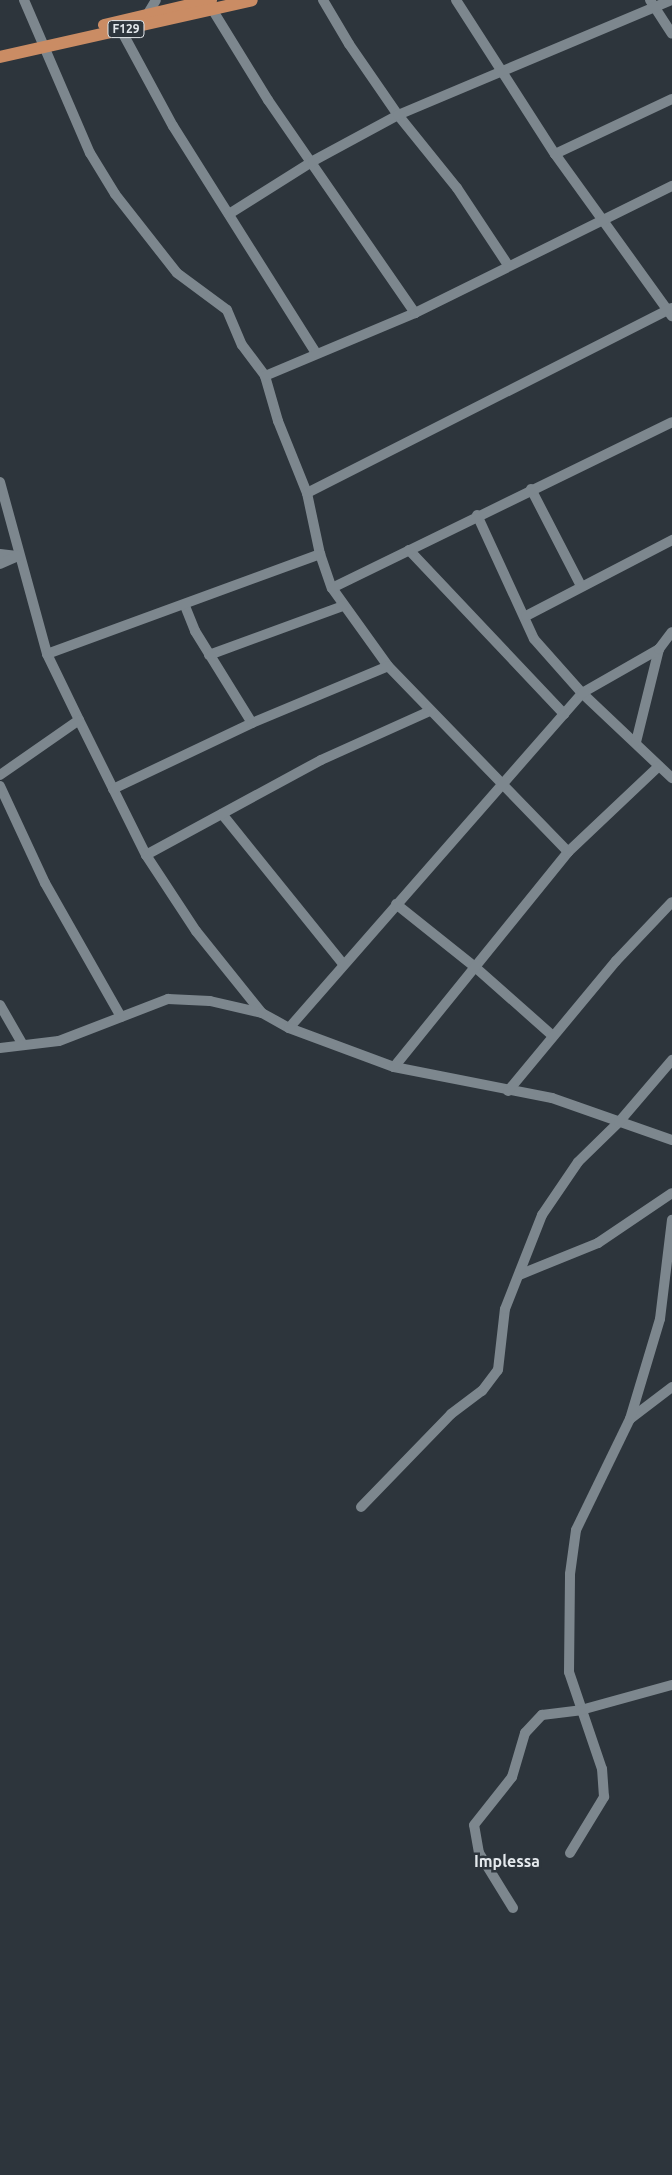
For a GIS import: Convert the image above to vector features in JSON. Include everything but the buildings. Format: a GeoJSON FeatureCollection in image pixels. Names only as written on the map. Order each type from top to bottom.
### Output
{"type":"FeatureCollection","features":[{"type":"Feature","properties":{"kind":"main road","name":"F129"},"geometry":{"type":"LineString","coordinates":[[0,57],[147,15],[252,0]]}},
{"type":"Feature","properties":{"kind":"main road","name":"F129"},"geometry":{"type":"LineString","coordinates":[[0,49],[121,30],[212,5]]}},
{"type":"Feature","properties":{"kind":"street"},"geometry":{"type":"LineString","coordinates":[[24,0],[90,153],[115,194],[177,272],[226,310],[242,345],[266,376],[278,421],[306,493],[320,554],[332,588],[343,606],[388,666],[568,852]]}},
{"type":"Feature","properties":{"kind":"street"},"geometry":{"type":"LineString","coordinates":[[147,15],[156,0]]}},
{"type":"Feature","properties":{"kind":"street"},"geometry":{"type":"LineString","coordinates":[[323,0],[349,44],[398,115],[457,188],[508,265]]}},
{"type":"Feature","properties":{"kind":"street"},"geometry":{"type":"LineString","coordinates":[[306,493],[671,311],[555,154],[500,72],[456,0]]}},
{"type":"Feature","properties":{"kind":"street"},"geometry":{"type":"LineString","coordinates":[[229,214],[313,161],[398,115],[652,4],[672,0]]}},
{"type":"Feature","properties":{"kind":"street"},"geometry":{"type":"LineString","coordinates":[[652,4],[672,34]]}},
{"type":"Feature","properties":{"kind":"street"},"geometry":{"type":"LineString","coordinates":[[212,5],[268,100],[313,161],[416,313]]}},
{"type":"Feature","properties":{"kind":"street"},"geometry":{"type":"LineString","coordinates":[[121,30],[173,126],[316,353]]}},
{"type":"Feature","properties":{"kind":"street"},"geometry":{"type":"LineString","coordinates":[[555,154],[672,99]]}},
{"type":"Feature","properties":{"kind":"street"},"geometry":{"type":"LineString","coordinates":[[266,376],[316,353],[416,313],[508,265],[604,221],[672,186]]}},
{"type":"Feature","properties":{"kind":"street"},"geometry":{"type":"LineString","coordinates":[[332,588],[477,515],[672,422]]}},
{"type":"Feature","properties":{"kind":"street"},"geometry":{"type":"LineString","coordinates":[[0,482],[18,556],[47,654],[113,789],[146,855],[196,931],[262,1013]]}},
{"type":"Feature","properties":{"kind":"street"},"geometry":{"type":"LineString","coordinates":[[531,489],[581,586]]}},
{"type":"Feature","properties":{"kind":"street"},"geometry":{"type":"LineString","coordinates":[[477,515],[526,616],[534,639],[582,693],[672,778]]}},
{"type":"Feature","properties":{"kind":"street"},"geometry":{"type":"LineString","coordinates":[[526,616],[672,540]]}},
{"type":"Feature","properties":{"kind":"street"},"geometry":{"type":"LineString","coordinates":[[409,550],[564,714]]}},
{"type":"Feature","properties":{"kind":"street"},"geometry":{"type":"LineString","coordinates":[[0,554],[18,556]]}},
{"type":"Feature","properties":{"kind":"street"},"geometry":{"type":"LineString","coordinates":[[47,654],[185,606],[222,588],[320,554]]}},
{"type":"Feature","properties":{"kind":"street"},"geometry":{"type":"LineString","coordinates":[[0,564],[18,556]]}},
{"type":"Feature","properties":{"kind":"street"},"geometry":{"type":"LineString","coordinates":[[185,606],[209,655],[252,723]]}},
{"type":"Feature","properties":{"kind":"street"},"geometry":{"type":"LineString","coordinates":[[209,655],[343,606]]}},
{"type":"Feature","properties":{"kind":"street"},"geometry":{"type":"LineString","coordinates":[[289,1028],[502,782],[582,693],[659,649],[672,632]]}},
{"type":"Feature","properties":{"kind":"street"},"geometry":{"type":"LineString","coordinates":[[636,742],[659,649]]}},
{"type":"Feature","properties":{"kind":"street"},"geometry":{"type":"LineString","coordinates":[[113,789],[252,723],[388,666]]}},
{"type":"Feature","properties":{"kind":"street"},"geometry":{"type":"LineString","coordinates":[[146,855],[321,760],[430,711]]}},
{"type":"Feature","properties":{"kind":"street"},"geometry":{"type":"LineString","coordinates":[[0,776],[79,720]]}},
{"type":"Feature","properties":{"kind":"street"},"geometry":{"type":"LineString","coordinates":[[394,1067],[568,852],[659,766]]}},
{"type":"Feature","properties":{"kind":"street"},"geometry":{"type":"LineString","coordinates":[[0,786],[46,883],[121,1017]]}},
{"type":"Feature","properties":{"kind":"street"},"geometry":{"type":"LineString","coordinates":[[222,814],[343,964]]}},
{"type":"Feature","properties":{"kind":"street"},"geometry":{"type":"LineString","coordinates":[[508,1091],[616,961],[672,902]]}},
{"type":"Feature","properties":{"kind":"street"},"geometry":{"type":"LineString","coordinates":[[396,904],[475,966],[553,1036]]}},
{"type":"Feature","properties":{"kind":"street"},"geometry":{"type":"LineString","coordinates":[[0,1048],[59,1041],[168,999],[210,1001],[262,1013],[289,1028],[394,1067],[508,1091],[552,1098],[672,1140]]}},
{"type":"Feature","properties":{"kind":"street"},"geometry":{"type":"LineString","coordinates":[[0,1005],[23,1045]]}},
{"type":"Feature","properties":{"kind":"street"},"geometry":{"type":"LineString","coordinates":[[360,1507],[451,1414],[482,1391],[498,1370],[505,1309],[542,1215],[578,1162],[619,1122],[672,1060]]}},
{"type":"Feature","properties":{"kind":"street"},"geometry":{"type":"LineString","coordinates":[[519,1276],[598,1242],[672,1193]]}},
{"type":"Feature","properties":{"kind":"street"},"geometry":{"type":"LineString","coordinates":[[570,1853],[604,1797],[602,1769],[569,1672],[570,1574],[576,1530],[630,1420],[660,1319],[672,1220]]}},
{"type":"Feature","properties":{"kind":"street"},"geometry":{"type":"LineString","coordinates":[[630,1420],[672,1387]]}},
{"type":"Feature","properties":{"kind":"street"},"geometry":{"type":"LineString","coordinates":[[513,1908],[479,1853],[474,1825],[512,1777],[525,1733],[533,1722],[542,1715],[581,1710],[672,1686]]}},
{"type":"Feature","properties":{"kind":"district","name":"Implessa"},"geometry":{"type":"Point","coordinates":[507,1861]}}]}
